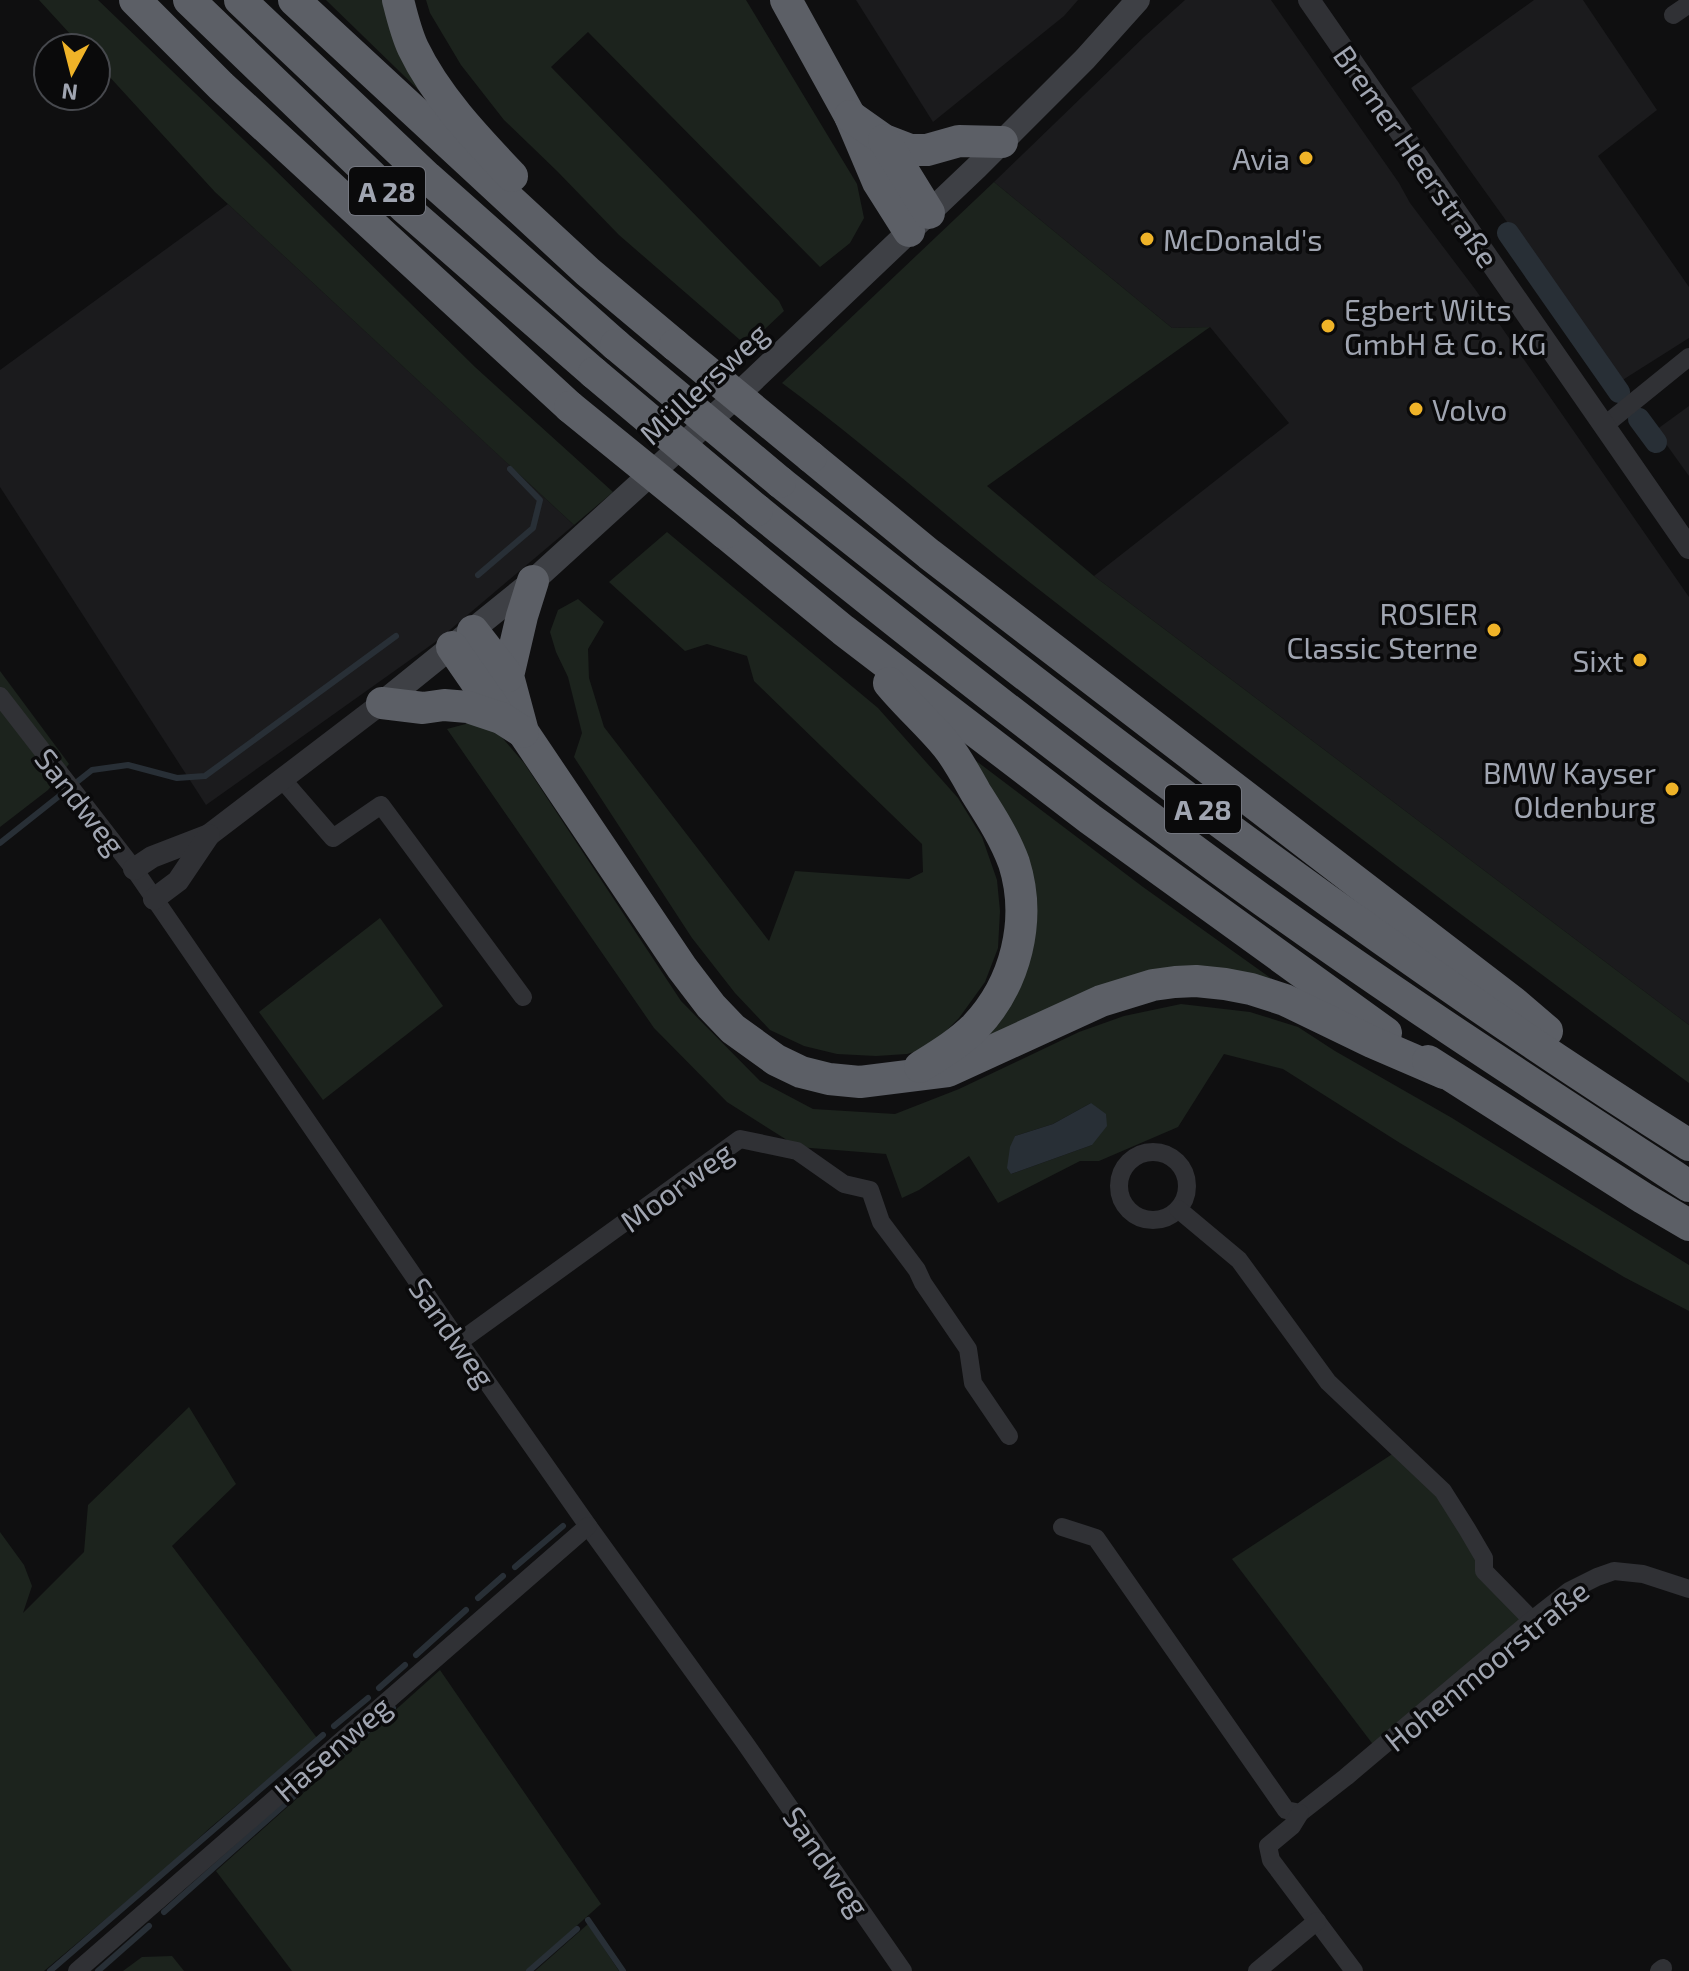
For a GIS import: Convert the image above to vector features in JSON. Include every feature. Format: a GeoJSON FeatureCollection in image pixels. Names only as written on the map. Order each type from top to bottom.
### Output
{"type":"FeatureCollection","features":[{"type":"Feature","properties":{"kind":"highway"},"geometry":{"type":"LineString","coordinates":[[135,0],[221,86],[570,407],[843,630],[1090,819],[1444,1073],[1689,1225]]}},
{"type":"Feature","properties":{"kind":"highway","name":"A 28"},"geometry":{"type":"LineString","coordinates":[[189,0],[405,208],[594,373],[862,595],[1037,732],[1216,866],[1409,1003],[1689,1186]]}},
{"type":"Feature","properties":{"kind":"highway","name":"A 28"},"geometry":{"type":"LineString","coordinates":[[240,0],[427,177],[616,345],[780,482],[1060,703],[1239,837],[1422,969],[1689,1145]]}},
{"type":"Feature","properties":{"kind":"highway"},"geometry":{"type":"LineString","coordinates":[[294,0],[588,272],[640,316],[929,554],[1513,1002],[1642,1115]]}},
{"type":"Feature","properties":{"kind":"highway"},"geometry":{"type":"LineString","coordinates":[[398,0],[412,47],[444,98],[466,127],[541,207],[588,272]]}},
{"type":"Feature","properties":{"kind":"highway"},"geometry":{"type":"LineString","coordinates":[[786,0],[850,116],[878,182],[919,222]]}},
{"type":"Feature","properties":{"kind":"highway"},"geometry":{"type":"LineString","coordinates":[[850,116],[884,140],[910,150],[927,150],[959,141],[1002,142]]}},
{"type":"Feature","properties":{"kind":"highway"},"geometry":{"type":"LineString","coordinates":[[884,140],[919,222]]}},
{"type":"Feature","properties":{"kind":"highway"},"geometry":{"type":"LineString","coordinates":[[512,725],[508,676],[533,581]]}},
{"type":"Feature","properties":{"kind":"highway"},"geometry":{"type":"LineString","coordinates":[[843,630],[948,747],[994,821],[1013,861],[1021,891],[1022,925],[1013,964],[999,995],[974,1028],[946,1051],[904,1077]]}},
{"type":"Feature","properties":{"kind":"highway"},"geometry":{"type":"LineString","coordinates":[[462,639],[508,676]]}},
{"type":"Feature","properties":{"kind":"highway"},"geometry":{"type":"LineString","coordinates":[[462,639],[512,725],[711,1006],[733,1029],[776,1060],[801,1072],[860,1082],[948,1071],[1101,1001],[1153,985],[1196,981],[1251,989],[1285,1000],[1444,1073]]}},
{"type":"Feature","properties":{"kind":"highway"},"geometry":{"type":"LineString","coordinates":[[382,703],[423,708],[444,705],[468,707],[512,725]]}},
{"type":"Feature","properties":{"kind":"main road","name":"Müllersweg"},"geometry":{"type":"LineString","coordinates":[[382,703],[533,581],[742,391],[1002,142],[1085,59],[1138,0]]}},
{"type":"Feature","properties":{"kind":"street","name":"Bremer Heerstraße"},"geometry":{"type":"LineString","coordinates":[[1309,0],[1689,548]]}},
{"type":"Feature","properties":{"kind":"street"},"geometry":{"type":"LineString","coordinates":[[1605,425],[1689,357]]}},
{"type":"Feature","properties":{"kind":"street","name":"Sandweg"},"geometry":{"type":"LineString","coordinates":[[0,696],[134,869],[459,1342],[903,1971]]}},
{"type":"Feature","properties":{"kind":"street","name":"Müllersweg"},"geometry":{"type":"LineString","coordinates":[[134,869],[152,857],[209,835],[382,703]]}},
{"type":"Feature","properties":{"kind":"street"},"geometry":{"type":"LineString","coordinates":[[281,778],[333,838],[381,805],[523,997]]}},
{"type":"Feature","properties":{"kind":"street","name":"Müllersweg"},"geometry":{"type":"LineString","coordinates":[[154,899],[178,881],[209,835]]}},
{"type":"Feature","properties":{"kind":"street","name":"Moorweg"},"geometry":{"type":"LineString","coordinates":[[459,1342],[740,1139],[797,1151],[844,1184],[870,1190],[881,1222],[917,1270],[968,1349],[973,1383],[1009,1436]]}},
{"type":"Feature","properties":{"kind":"street"},"geometry":{"type":"LineString","coordinates":[[1178,1209],[1239,1260],[1328,1382],[1443,1491],[1484,1558],[1484,1571],[1532,1620]]}},
{"type":"Feature","properties":{"kind":"street","name":"Hasenweg"},"geometry":{"type":"LineString","coordinates":[[77,1971],[588,1526]]}},
{"type":"Feature","properties":{"kind":"street"},"geometry":{"type":"LineString","coordinates":[[1062,1527],[1096,1538],[1293,1812]]}},
{"type":"Feature","properties":{"kind":"street","name":"Hohenmoorstraße"},"geometry":{"type":"LineString","coordinates":[[1354,1971],[1271,1860],[1268,1846],[1292,1826],[1293,1812],[1346,1777],[1569,1591],[1614,1571],[1643,1574],[1689,1589]]}},
{"type":"Feature","properties":{"kind":"street"},"geometry":{"type":"LineString","coordinates":[[1257,1971],[1317,1921]]}},
{"type":"Feature","properties":{"kind":"shaded area"},"geometry":{"type":"Polygon","coordinates":[[[39,0],[98,0],[475,367],[613,492],[574,525],[215,192],[112,79],[112,32],[68,32],[39,0]]]}},
{"type":"Feature","properties":{"kind":"shaded area"},"geometry":{"type":"Polygon","coordinates":[[[326,0],[383,0],[432,103],[326,0]]]}},
{"type":"Feature","properties":{"kind":"shaded area"},"geometry":{"type":"Polygon","coordinates":[[[426,0],[746,0],[857,184],[864,218],[850,243],[820,267],[588,32],[551,67],[779,301],[784,311],[747,346],[619,235],[504,120],[461,65],[430,13],[426,0]]]}},
{"type":"Feature","properties":{"kind":"shaded area"},"geometry":{"type":"Polygon","coordinates":[[[856,0],[1078,0],[1064,16],[933,122],[856,0]]]}},
{"type":"Feature","properties":{"kind":"shaded area"},"geometry":{"type":"Polygon","coordinates":[[[1185,0],[1271,0],[1410,203],[1475,289],[1689,597],[1689,1025],[1094,576],[1289,423],[1210,327],[1172,328],[994,182],[1185,0]]]}},
{"type":"Feature","properties":{"kind":"shaded area"},"geometry":{"type":"Polygon","coordinates":[[[1534,0],[1583,0],[1657,110],[1598,156],[1689,287],[1689,338],[1621,381],[1411,88],[1534,0]]]}},
{"type":"Feature","properties":{"kind":"shaded area"},"geometry":{"type":"Polygon","coordinates":[[[994,182],[1172,328],[1210,327],[987,486],[1094,576],[1689,1025],[1689,1083],[1198,714],[782,383],[994,182]]]}},
{"type":"Feature","properties":{"kind":"shaded area"},"geometry":{"type":"Polygon","coordinates":[[[228,204],[574,525],[438,640],[206,805],[0,487],[0,370],[228,204]]]}},
{"type":"Feature","properties":{"kind":"shaded area"},"geometry":{"type":"Polygon","coordinates":[[[1689,406],[1689,476],[1656,430],[1689,406]]]}},
{"type":"Feature","properties":{"kind":"shaded area"},"geometry":{"type":"Polygon","coordinates":[[[667,532],[878,708],[958,798],[982,837],[997,880],[1000,911],[998,948],[985,982],[959,1018],[928,1048],[907,1054],[837,1054],[804,1046],[770,1030],[735,993],[692,938],[574,757],[582,733],[568,677],[550,632],[558,610],[578,599],[604,622],[588,649],[589,678],[604,727],[769,941],[795,871],[909,879],[923,872],[922,844],[754,681],[747,656],[707,644],[685,651],[609,582],[667,532]]]}},
{"type":"Feature","properties":{"kind":"shaded area"},"geometry":{"type":"Polygon","coordinates":[[[0,671],[69,764],[48,790],[0,827],[0,671]]]}},
{"type":"Feature","properties":{"kind":"shaded area"},"geometry":{"type":"Polygon","coordinates":[[[477,721],[499,734],[524,763],[681,1001],[760,1081],[813,1109],[895,1114],[959,1089],[1079,1032],[1124,1016],[1181,1004],[1250,1012],[1298,1027],[1689,1265],[1689,1311],[1624,1277],[1283,1069],[1224,1054],[1178,1127],[1099,1161],[1080,1161],[998,1203],[969,1156],[902,1198],[886,1154],[798,1147],[727,1102],[654,1028],[447,729],[477,721]],[[1091,1103],[1053,1124],[1015,1136],[1011,1174],[1092,1145],[1091,1103]]]}},
{"type":"Feature","properties":{"kind":"shaded area"},"geometry":{"type":"Polygon","coordinates":[[[975,760],[1143,887],[1289,991],[1233,977],[959,1057],[1032,917],[975,760]]]}},
{"type":"Feature","properties":{"kind":"shaded area"},"geometry":{"type":"Polygon","coordinates":[[[380,918],[443,1006],[323,1100],[259,1012],[380,918]]]}},
{"type":"Feature","properties":{"kind":"shaded area"},"geometry":{"type":"Polygon","coordinates":[[[1091,1103],[1106,1114],[1107,1126],[1092,1145],[1011,1174],[1007,1168],[1015,1136],[1053,1124],[1091,1103]]]}},
{"type":"Feature","properties":{"kind":"shaded area"},"geometry":{"type":"Polygon","coordinates":[[[189,1407],[236,1484],[172,1546],[317,1738],[44,1971],[0,1971],[0,1532],[24,1565],[32,1586],[23,1613],[84,1552],[88,1505],[189,1407]]]}},
{"type":"Feature","properties":{"kind":"shaded area"},"geometry":{"type":"Polygon","coordinates":[[[1400,1449],[1532,1620],[1378,1751],[1232,1559],[1400,1449]]]}},
{"type":"Feature","properties":{"kind":"shaded area"},"geometry":{"type":"Polygon","coordinates":[[[440,1670],[601,1904],[526,1971],[292,1971],[216,1871],[440,1670]]]}},
{"type":"Feature","properties":{"kind":"shaded area"},"geometry":{"type":"Polygon","coordinates":[[[588,1924],[619,1971],[535,1971],[588,1924]]]}},
{"type":"Feature","properties":{"kind":"shaded area"},"geometry":{"type":"Polygon","coordinates":[[[172,1956],[184,1971],[123,1971],[142,1957],[172,1956]]]}},
{"type":"Feature","properties":{"kind":"waterway"},"geometry":{"type":"LineString","coordinates":[[1508,233],[1619,392]]}},
{"type":"Feature","properties":{"kind":"waterway"},"geometry":{"type":"LineString","coordinates":[[1639,419],[1656,442]]}},
{"type":"Feature","properties":{"kind":"waterway"},"geometry":{"type":"LineString","coordinates":[[478,575],[533,528],[540,500],[510,469]]}},
{"type":"Feature","properties":{"kind":"waterway"},"geometry":{"type":"LineString","coordinates":[[0,843],[92,770],[128,765],[177,778],[205,776],[396,636]]}},
{"type":"Feature","properties":{"kind":"waterway"},"geometry":{"type":"LineString","coordinates":[[515,1567],[563,1526]]}},
{"type":"Feature","properties":{"kind":"waterway"},"geometry":{"type":"LineString","coordinates":[[478,1598],[503,1576]]}},
{"type":"Feature","properties":{"kind":"waterway"},"geometry":{"type":"LineString","coordinates":[[416,1655],[466,1610]]}},
{"type":"Feature","properties":{"kind":"waterway"},"geometry":{"type":"LineString","coordinates":[[379,1688],[405,1665]]}},
{"type":"Feature","properties":{"kind":"waterway"},"geometry":{"type":"LineString","coordinates":[[334,1726],[368,1698]]}},
{"type":"Feature","properties":{"kind":"waterway"},"geometry":{"type":"LineString","coordinates":[[164,1912],[393,1708]]}},
{"type":"Feature","properties":{"kind":"waterway"},"geometry":{"type":"LineString","coordinates":[[50,1971],[323,1735]]}},
{"type":"Feature","properties":{"kind":"waterway"},"geometry":{"type":"LineString","coordinates":[[588,1920],[623,1971]]}},
{"type":"Feature","properties":{"kind":"waterway"},"geometry":{"type":"LineString","coordinates":[[98,1971],[149,1926]]}},
{"type":"Feature","properties":{"kind":"waterway"},"geometry":{"type":"LineString","coordinates":[[529,1971],[577,1929]]}},
{"type":"Feature","properties":{"kind":"place","name":"Avia"},"geometry":{"type":"Point","coordinates":[1306,158]}},
{"type":"Feature","properties":{"kind":"place","name":"McDonald's"},"geometry":{"type":"Point","coordinates":[1147,239]}},
{"type":"Feature","properties":{"kind":"place","name":"Egbert Wilts GmbH & Co. KG"},"geometry":{"type":"Point","coordinates":[1328,326]}},
{"type":"Feature","properties":{"kind":"place","name":"Volvo"},"geometry":{"type":"Point","coordinates":[1416,409]}},
{"type":"Feature","properties":{"kind":"place","name":"ROSIER Classic Sterne"},"geometry":{"type":"Point","coordinates":[1494,630]}},
{"type":"Feature","properties":{"kind":"place","name":"Sixt"},"geometry":{"type":"Point","coordinates":[1640,660]}},
{"type":"Feature","properties":{"kind":"place","name":"BMW Kayser Oldenburg"},"geometry":{"type":"Point","coordinates":[1672,789]}}]}
